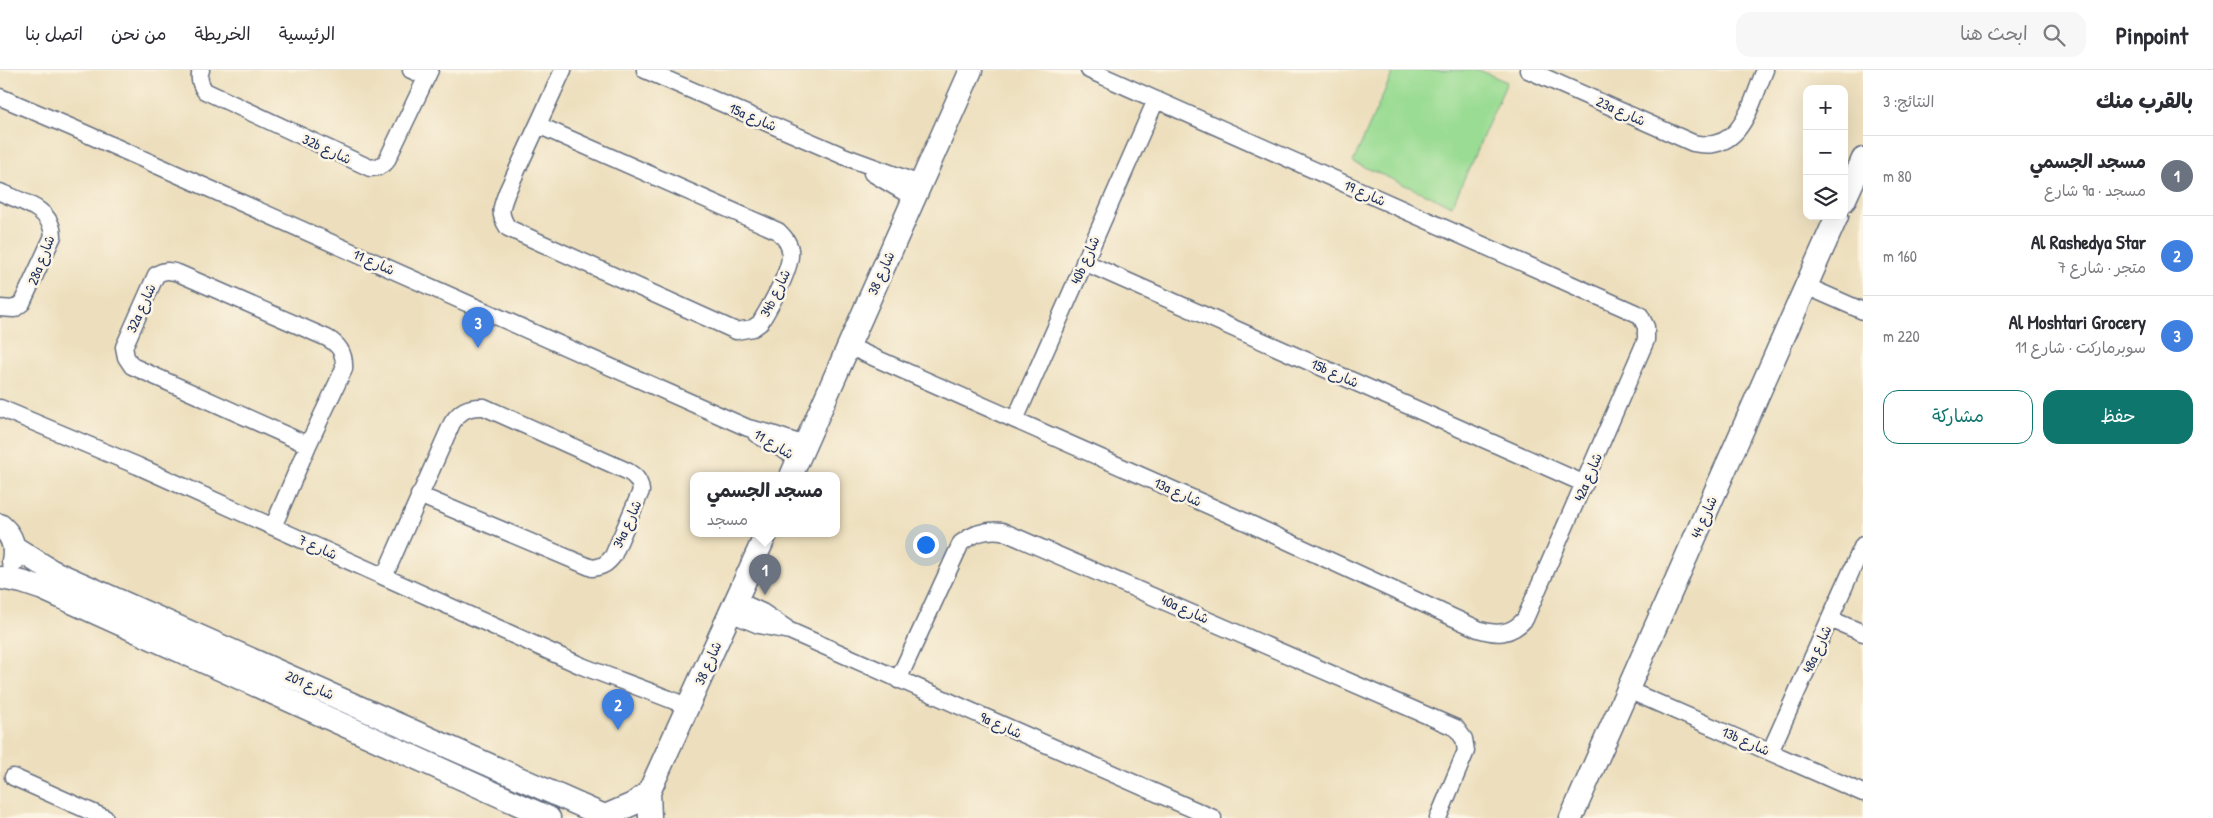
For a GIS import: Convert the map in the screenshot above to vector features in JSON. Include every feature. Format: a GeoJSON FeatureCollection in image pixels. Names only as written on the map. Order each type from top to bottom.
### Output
{"type":"FeatureCollection","features":[{"type":"Feature","properties":{"kind":"street","name":"32b شارع"},"geometry":{"type":"LineString","coordinates":[[201,70],[199,76],[205,91],[370,168],[378,167],[386,162],[428,74],[411,70]]}},
{"type":"Feature","properties":{"kind":"street","name":"34b شارع"},"geometry":{"type":"LineString","coordinates":[[538,125],[778,231],[786,239],[790,250],[790,262],[760,323],[753,328],[736,330],[508,228],[501,217],[502,206],[538,125],[563,70]]}},
{"type":"Feature","properties":{"kind":"street","name":"شارع 38"},"geometry":{"type":"LineString","coordinates":[[798,460],[971,70]]}},
{"type":"Feature","properties":{"kind":"street","name":"شارع 19"},"geometry":{"type":"LineString","coordinates":[[1089,70],[1640,315]]}},
{"type":"Feature","properties":{"kind":"street","name":"23a شارع"},"geometry":{"type":"LineString","coordinates":[[1528,70],[1693,143],[1716,145],[1729,138],[1740,127],[1765,70]]}},
{"type":"Feature","properties":{"kind":"street","name":"15a شارع"},"geometry":{"type":"LineString","coordinates":[[657,72],[860,163],[884,181],[917,191]]}},
{"type":"Feature","properties":{"kind":"street","name":"شارع 11"},"geometry":{"type":"LineString","coordinates":[[0,97],[748,428],[764,441],[798,460]]}},
{"type":"Feature","properties":{"kind":"street","name":"40b شارع"},"geometry":{"type":"LineString","coordinates":[[1015,420],[1156,100]]}},
{"type":"Feature","properties":{"kind":"street"},"geometry":{"type":"LineString","coordinates":[[1848,192],[1863,159]]}},
{"type":"Feature","properties":{"kind":"street","name":"28a شارع"},"geometry":{"type":"LineString","coordinates":[[0,192],[43,212],[49,218],[53,227],[53,236],[22,304],[14,308],[0,308]]}},
{"type":"Feature","properties":{"kind":"street","name":"شارع 44"},"geometry":{"type":"LineString","coordinates":[[1571,818],[1835,220]]}},
{"type":"Feature","properties":{"kind":"street","name":"15b شارع"},"geometry":{"type":"LineString","coordinates":[[1084,262],[1585,484]]}},
{"type":"Feature","properties":{"kind":"street","name":"32a شارع"},"geometry":{"type":"LineString","coordinates":[[273,527],[308,445],[344,369],[345,358],[340,348],[327,338],[171,270],[163,271],[156,275],[124,347],[126,357],[132,366],[308,445]]}},
{"type":"Feature","properties":{"kind":"street"},"geometry":{"type":"LineString","coordinates":[[1806,286],[1863,312]]}},
{"type":"Feature","properties":{"kind":"street","name":"42a شارع"},"geometry":{"type":"LineString","coordinates":[[1509,632],[1529,614],[1646,340],[1646,327],[1640,315]]}},
{"type":"Feature","properties":{"kind":"street","name":"13a شارع"},"geometry":{"type":"LineString","coordinates":[[848,346],[1246,522],[1478,628],[1498,633],[1509,632]]}},
{"type":"Feature","properties":{"kind":"street","name":"34a شارع"},"geometry":{"type":"LineString","coordinates":[[384,577],[419,495],[452,423],[458,414],[466,408],[474,406],[492,410],[627,471],[635,475],[640,482],[641,491],[613,556],[601,567],[592,568],[419,495]]}},
{"type":"Feature","properties":{"kind":"street","name":"شارع 7"},"geometry":{"type":"LineString","coordinates":[[0,408],[138,466],[634,688],[650,698],[687,711]]}},
{"type":"Feature","properties":{"kind":"street"},"geometry":{"type":"LineString","coordinates":[[0,525],[11,538],[14,547],[13,561],[0,578]]}},
{"type":"Feature","properties":{"kind":"street","name":"40a شارع"},"geometry":{"type":"LineString","coordinates":[[898,680],[962,543],[976,533],[993,530],[1002,531],[1456,728],[1464,739],[1466,751],[1438,818]]}},
{"type":"Feature","properties":{"kind":"street","name":"شارع 38"},"geometry":{"type":"LineString","coordinates":[[650,818],[649,792],[765,537]]}},
{"type":"Feature","properties":{"kind":"street","name":"48a شارع"},"geometry":{"type":"LineString","coordinates":[[1770,752],[1863,545]]}},
{"type":"Feature","properties":{"kind":"street","name":"شارع 201"},"geometry":{"type":"LineString","coordinates":[[14,547],[52,572],[607,817]]}},
{"type":"Feature","properties":{"kind":"street","name":"شارع 201"},"geometry":{"type":"LineString","coordinates":[[0,578],[22,582],[43,589],[549,818]]}},
{"type":"Feature","properties":{"kind":"street","name":"9a شارع"},"geometry":{"type":"LineString","coordinates":[[733,607],[770,616],[790,631],[1213,818]]}},
{"type":"Feature","properties":{"kind":"street"},"geometry":{"type":"LineString","coordinates":[[1830,619],[1863,633]]}},
{"type":"Feature","properties":{"kind":"street","name":"13b شارع"},"geometry":{"type":"LineString","coordinates":[[1628,690],[1863,793]]}},
{"type":"Feature","properties":{"kind":"street"},"geometry":{"type":"LineString","coordinates":[[13,777],[90,815]]}},
{"type":"Feature","properties":{"kind":"street"},"geometry":{"type":"LineString","coordinates":[[607,817],[633,804],[649,792]]}},
{"type":"Feature","properties":{"kind":"green space"},"geometry":{"type":"Polygon","coordinates":[[[1394,70],[1479,70],[1507,82],[1452,206],[1353,162],[1394,70]]]}},
{"type":"Feature","properties":{"kind":"place","name":"Al Moshtari Grocery"},"geometry":{"type":"Point","coordinates":[478,348]}},
{"type":"Feature","properties":{"kind":"place","name":"مسجد الجسمي"},"geometry":{"type":"Point","coordinates":[765,595]}},
{"type":"Feature","properties":{"kind":"place","name":"Al Rashedya Star"},"geometry":{"type":"Point","coordinates":[618,730]}}]}
